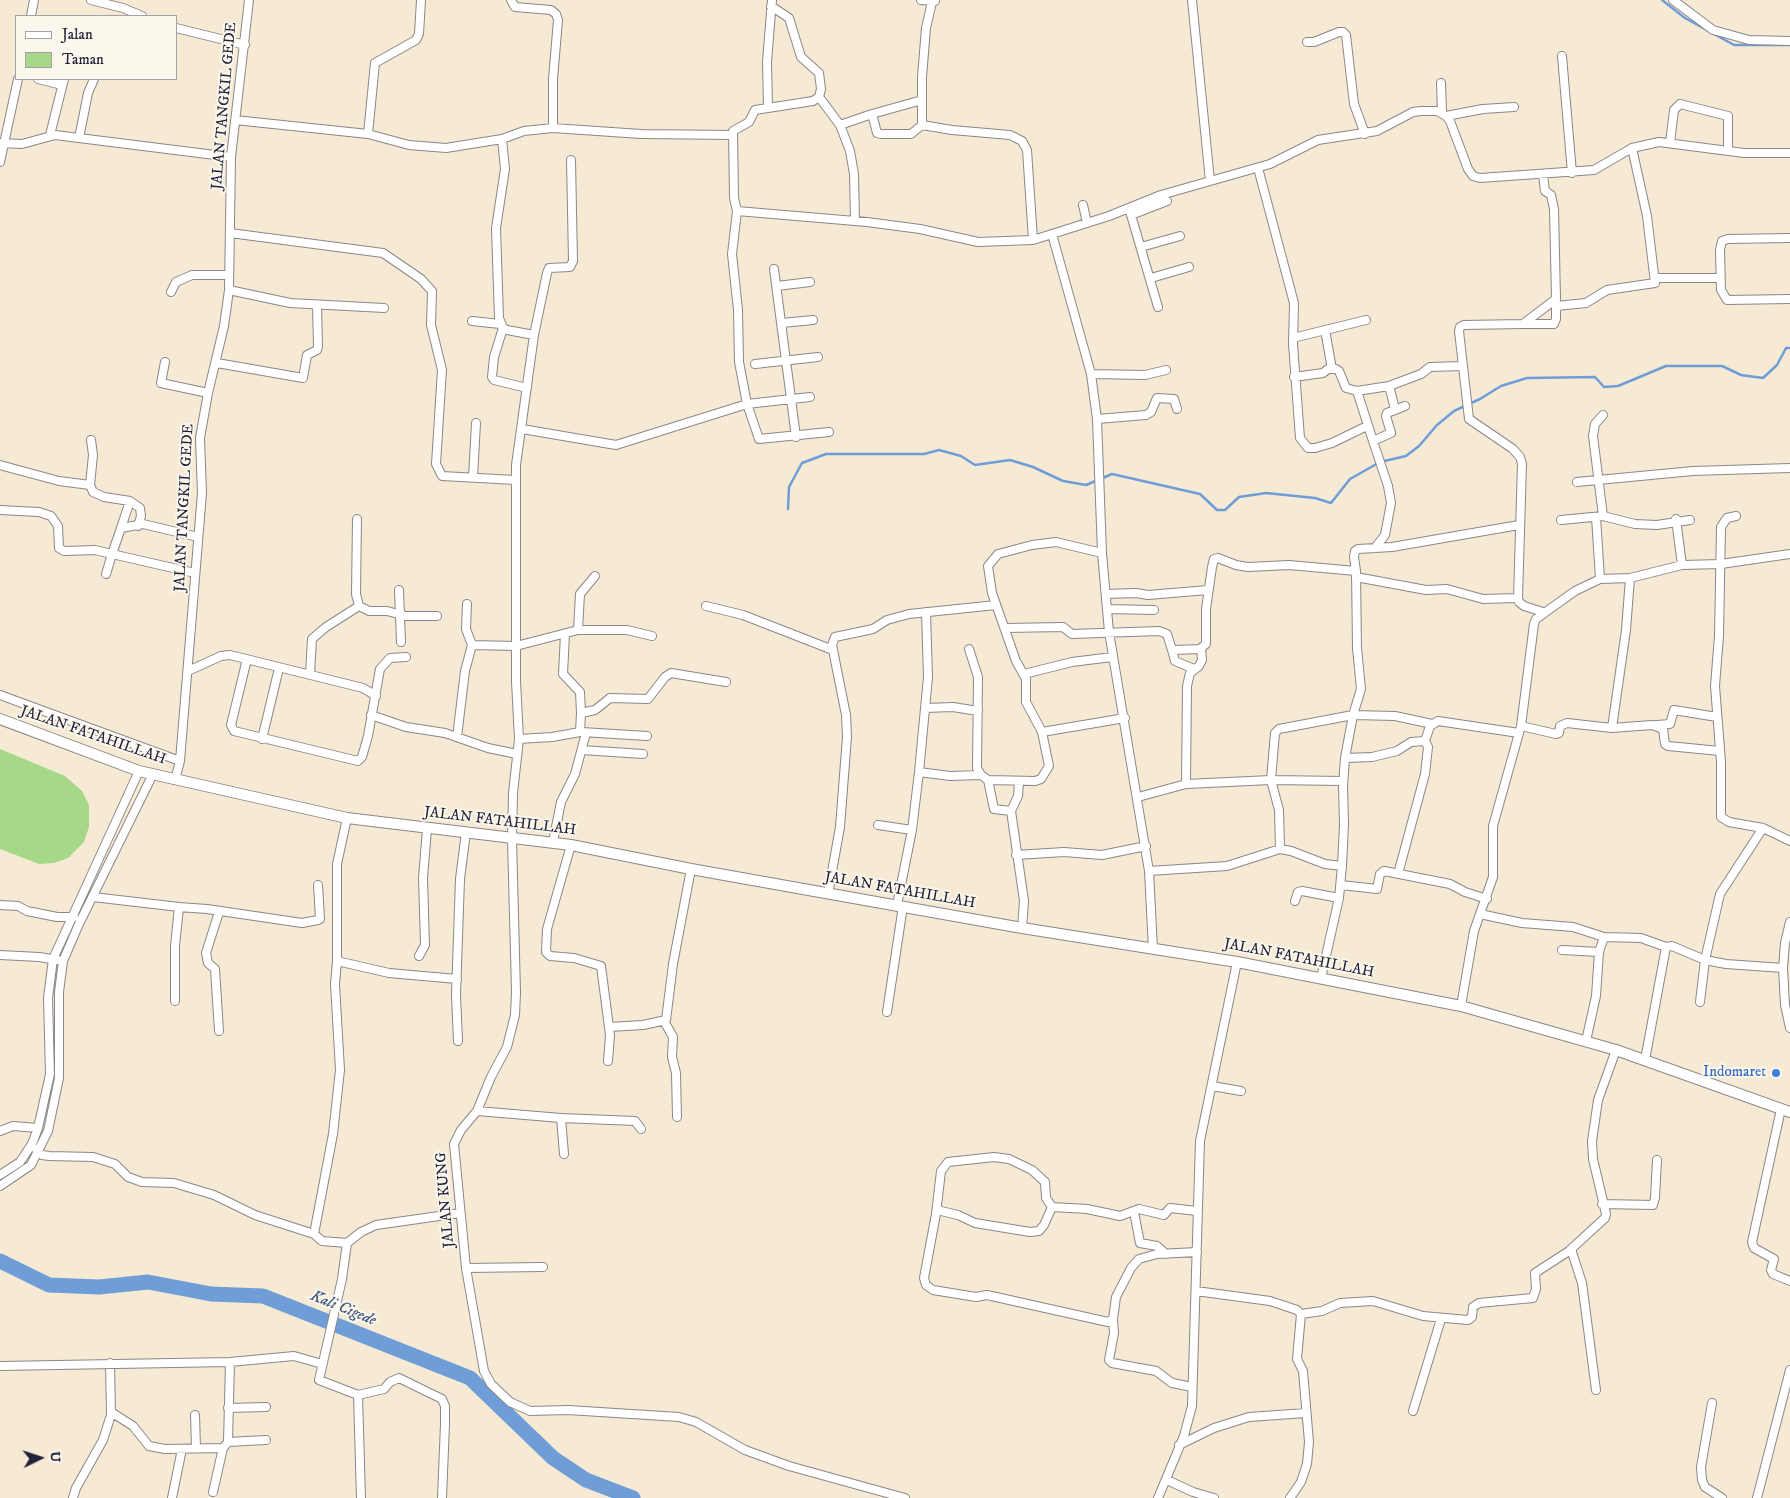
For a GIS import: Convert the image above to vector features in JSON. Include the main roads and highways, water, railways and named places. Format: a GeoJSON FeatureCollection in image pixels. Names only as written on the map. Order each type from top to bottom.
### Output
{"type":"FeatureCollection","features":[{"type":"Feature","properties":{"kind":"waterway"},"geometry":{"type":"LineString","coordinates":[[1662,0],[1685,18],[1734,45],[1790,45]]}},
{"type":"Feature","properties":{"kind":"waterway"},"geometry":{"type":"LineString","coordinates":[[788,509],[789,487],[802,463],[826,454],[924,454],[939,450],[961,456],[975,465],[1010,460],[1033,467],[1063,481],[1086,485],[1112,474],[1200,494],[1217,510],[1225,510],[1239,497],[1266,493],[1315,498],[1331,503],[1350,479],[1380,462],[1406,456],[1419,446],[1437,425],[1454,411],[1480,399],[1501,386],[1527,378],[1595,377],[1604,387],[1618,386],[1666,366],[1722,366],[1741,375],[1763,378],[1777,365],[1786,348],[1790,348]]}},
{"type":"Feature","properties":{"kind":"waterway","name":"Kali Cigede"},"geometry":{"type":"LineString","coordinates":[[0,1261],[49,1285],[99,1287],[148,1282],[211,1294],[263,1296],[470,1378],[553,1458],[586,1480],[633,1498]]}},
{"type":"Feature","properties":{"kind":"place","name":"Indomaret"},"geometry":{"type":"Point","coordinates":[1776,1073]}}]}
